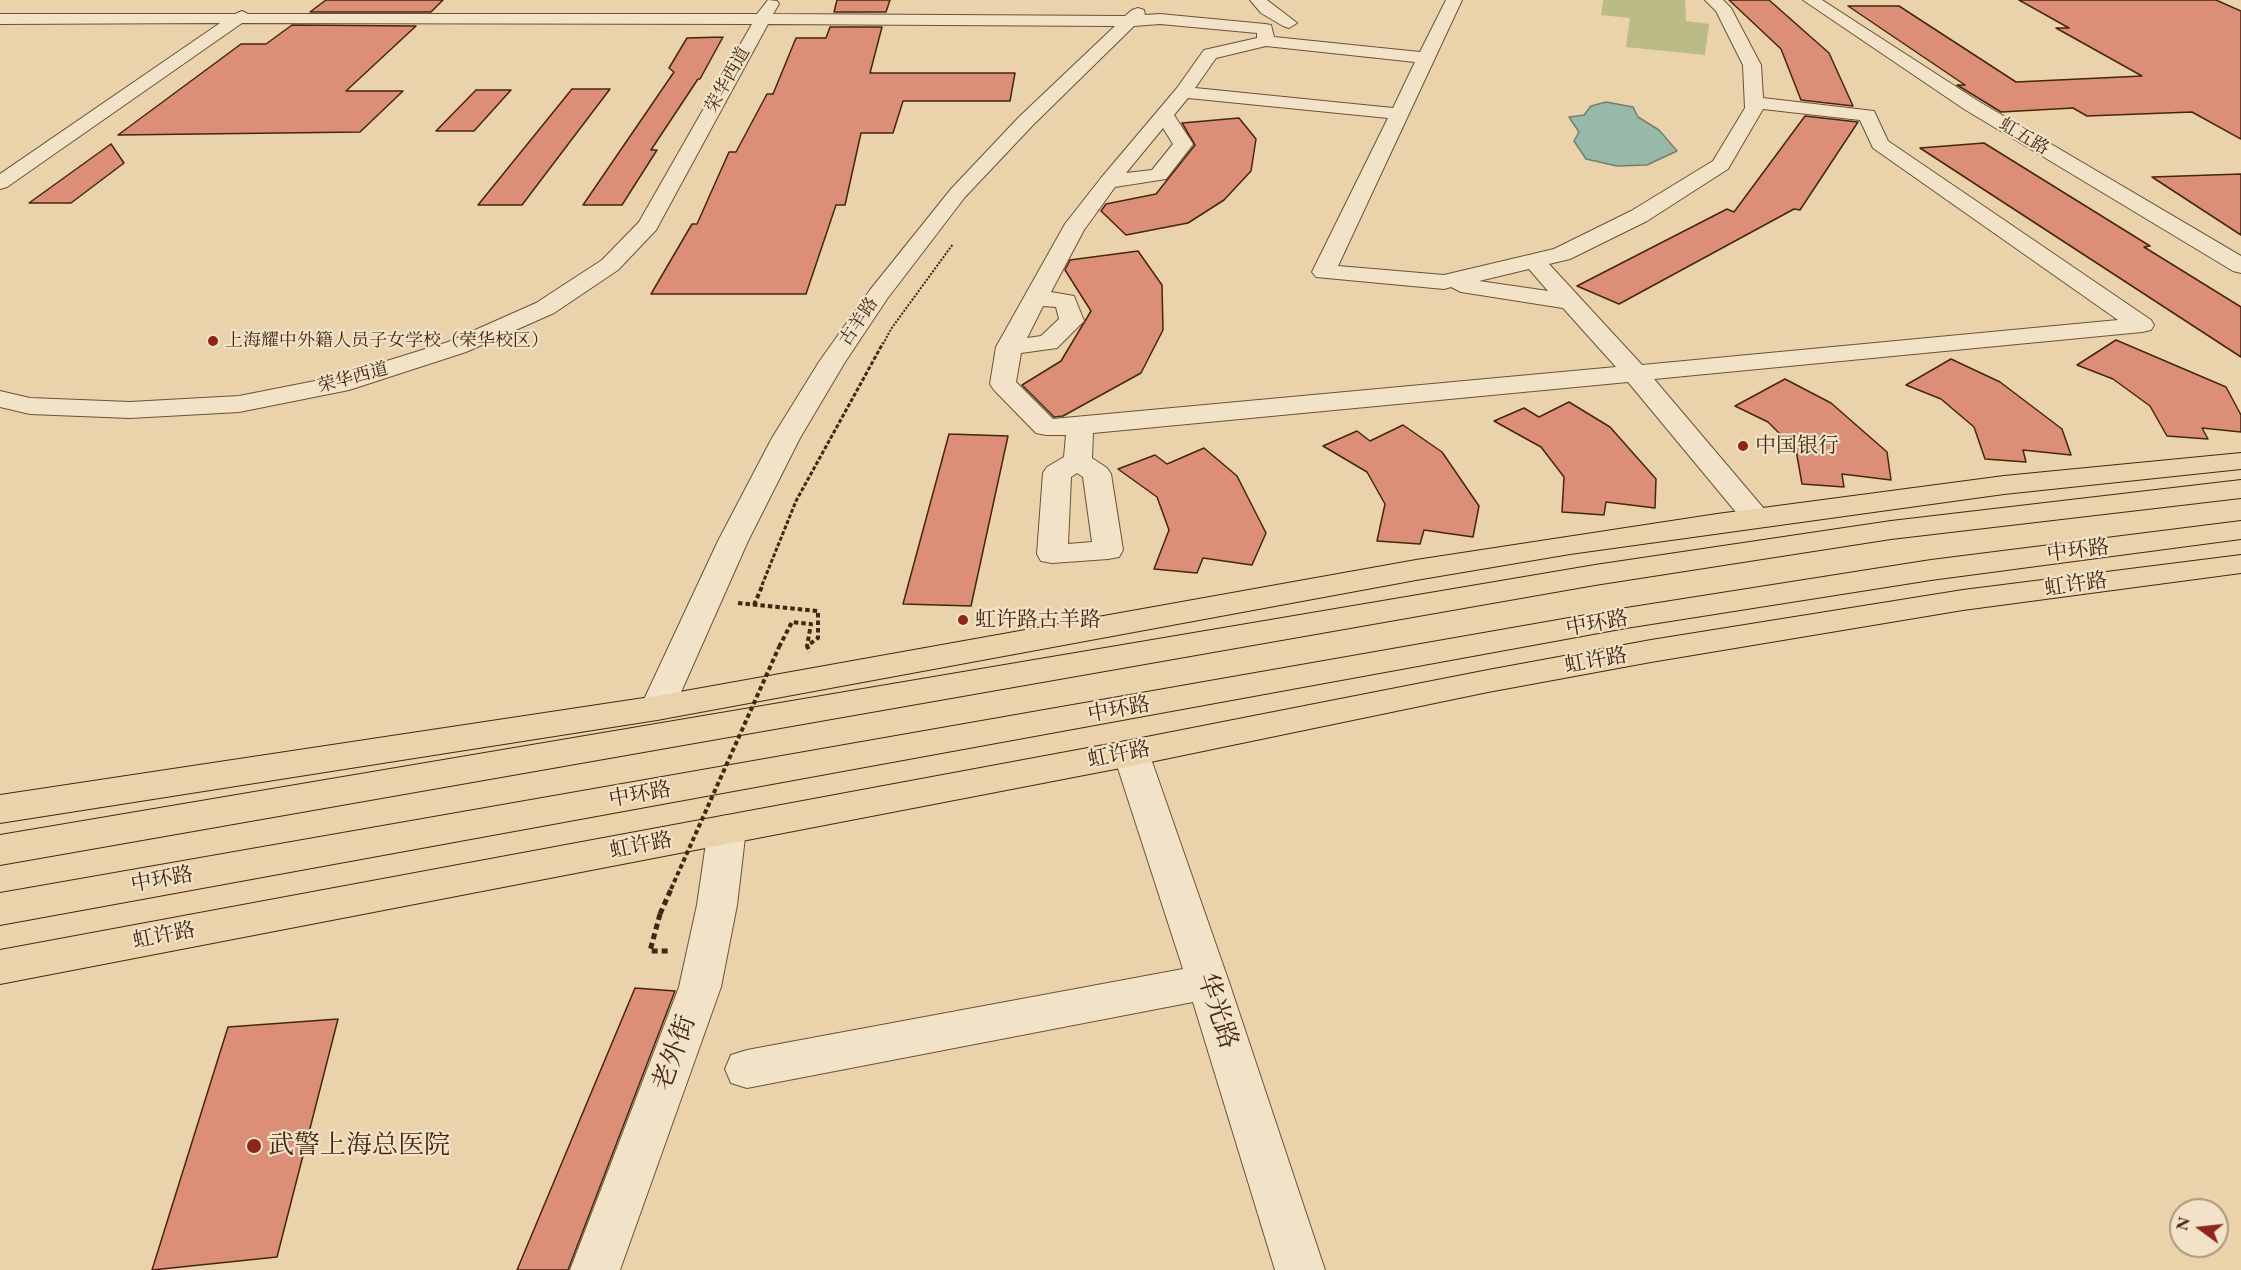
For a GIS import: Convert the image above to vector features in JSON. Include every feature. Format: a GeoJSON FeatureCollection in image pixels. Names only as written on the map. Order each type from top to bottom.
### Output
{"type":"FeatureCollection","features":[{"type":"Feature","properties":{"kind":"main road"},"geometry":{"type":"LineString","coordinates":[[0,809],[657,708],[1416,570],[1756,518],[2004,485],[2241,461]]}},
{"type":"Feature","properties":{"kind":"main road","name":"中环路"},"geometry":{"type":"LineString","coordinates":[[0,850],[1595,575],[1891,530],[2241,489]]}},
{"type":"Feature","properties":{"kind":"main road","name":"中环路"},"geometry":{"type":"LineString","coordinates":[[0,909],[1637,616],[1931,570],[2241,530]]}},
{"type":"Feature","properties":{"kind":"main road","name":"虹许路"},"geometry":{"type":"LineString","coordinates":[[0,967],[1131,753],[1488,681],[1806,624],[1986,597],[2241,564]]}},
{"type":"Feature","properties":{"kind":"street"},"geometry":{"type":"LineString","coordinates":[[0,183],[266,0]]}},
{"type":"Feature","properties":{"kind":"street"},"geometry":{"type":"LineString","coordinates":[[507,18],[526,0]]}},
{"type":"Feature","properties":{"kind":"street","name":"古羊路"},"geometry":{"type":"LineString","coordinates":[[657,708],[733,541],[786,438],[832,362],[878,295],[958,193],[1026,121],[1151,0]]}},
{"type":"Feature","properties":{"kind":"street"},"geometry":{"type":"LineString","coordinates":[[1258,0],[1267,10],[1294,23],[1210,54],[1183,92],[1108,182],[1073,229],[1009,347],[1003,384],[1046,427],[1080,426],[2142,325],[1880,144],[1867,115],[1754,102]]}},
{"type":"Feature","properties":{"kind":"street"},"geometry":{"type":"LineString","coordinates":[[1454,0],[1324,272],[1444,282],[1572,302]]}},
{"type":"Feature","properties":{"kind":"street"},"geometry":{"type":"LineString","coordinates":[[1444,282],[1562,254],[1639,216],[1720,165],[1754,108],[1754,102],[1752,64],[1723,8],[1713,0]]}},
{"type":"Feature","properties":{"kind":"street","name":"虹五路"},"geometry":{"type":"LineString","coordinates":[[1811,0],[1971,105],[2241,266]]}},
{"type":"Feature","properties":{"kind":"street"},"geometry":{"type":"LineString","coordinates":[[0,20],[507,18],[768,10],[1130,21],[1161,19],[1426,58]]}},
{"type":"Feature","properties":{"kind":"street","name":"荣华西道"},"geometry":{"type":"LineString","coordinates":[[0,399],[30,406],[130,410],[239,404],[350,381],[456,347],[545,308],[610,266],[648,225],[768,10]]}},
{"type":"Feature","properties":{"kind":"street"},"geometry":{"type":"LineString","coordinates":[[1414,35],[1436,37]]}},
{"type":"Feature","properties":{"kind":"street"},"geometry":{"type":"LineString","coordinates":[[1183,92],[1400,114]]}},
{"type":"Feature","properties":{"kind":"street"},"geometry":{"type":"LineString","coordinates":[[1108,182],[1159,175],[1183,144],[1164,115]]}},
{"type":"Feature","properties":{"kind":"street"},"geometry":{"type":"LineString","coordinates":[[1135,150],[1175,154]]}},
{"type":"Feature","properties":{"kind":"street"},"geometry":{"type":"LineString","coordinates":[[1534,261],[1635,373],[1756,518]]}},
{"type":"Feature","properties":{"kind":"street"},"geometry":{"type":"LineString","coordinates":[[1009,347],[1048,343],[1072,321],[1066,302],[1030,308]]}},
{"type":"Feature","properties":{"kind":"street"},"geometry":{"type":"LineString","coordinates":[[1078,461],[1080,426]]}},
{"type":"Feature","properties":{"kind":"street","name":"华光路"},"geometry":{"type":"LineString","coordinates":[[1131,753],[1208,982],[1300,1270]]}},
{"type":"Feature","properties":{"kind":"street","name":"老外街"},"geometry":{"type":"LineString","coordinates":[[596,1270],[700,987],[717,905],[727,829]]}},
{"type":"Feature","properties":{"kind":"street"},"geometry":{"type":"LineString","coordinates":[[747,1069],[1208,982]]}},
{"type":"Feature","properties":{"kind":"path"},"geometry":{"type":"LineString","coordinates":[[754,605],[796,501],[812,471],[891,329],[954,243]]}},
{"type":"Feature","properties":{"kind":"path"},"geometry":{"type":"LineString","coordinates":[[706,600],[818,611],[818,638],[807,646]]}},
{"type":"Feature","properties":{"kind":"path"},"geometry":{"type":"LineString","coordinates":[[660,914],[792,622],[811,624],[807,646],[822,678]]}},
{"type":"Feature","properties":{"kind":"green space"},"geometry":{"type":"Polygon","coordinates":[[[1603,0],[1685,0],[1686,21],[1709,24],[1705,55],[1626,47],[1630,18],[1601,15],[1603,0]]]}},
{"type":"Feature","properties":{"kind":"shaded area"},"geometry":{"type":"Polygon","coordinates":[[[1606,102],[1633,107],[1638,117],[1659,130],[1677,151],[1647,165],[1617,166],[1586,159],[1574,141],[1579,132],[1569,117],[1584,115],[1591,106],[1606,102]]]}},
{"type":"Feature","properties":{"kind":"building"},"geometry":{"type":"Polygon","coordinates":[[[326,0],[443,0],[431,12],[310,12],[326,0]]]}},
{"type":"Feature","properties":{"kind":"building"},"geometry":{"type":"Polygon","coordinates":[[[837,0],[890,0],[886,12],[834,12],[837,0]]]}},
{"type":"Feature","properties":{"kind":"building"},"geometry":{"type":"Polygon","coordinates":[[[1729,0],[1769,0],[1829,53],[1853,106],[1801,100],[1781,49],[1729,0]]]}},
{"type":"Feature","properties":{"kind":"building"},"geometry":{"type":"Polygon","coordinates":[[[2019,0],[2216,0],[2241,11],[2241,139],[2192,112],[2087,116],[2073,108],[2001,112],[1957,85],[1965,85],[1848,6],[1899,6],[2016,82],[2142,76],[2056,28],[2069,28],[2019,0]]]}},
{"type":"Feature","properties":{"kind":"building"},"geometry":{"type":"Polygon","coordinates":[[[292,25],[416,26],[346,91],[403,91],[360,132],[118,135],[241,44],[266,44],[292,25]]]}},
{"type":"Feature","properties":{"kind":"building"},"geometry":{"type":"Polygon","coordinates":[[[830,27],[882,27],[870,73],[1015,73],[1010,101],[903,101],[893,133],[861,133],[845,205],[836,205],[806,294],[651,294],[692,224],[697,224],[729,152],[736,152],[767,94],[773,94],[796,38],[826,38],[830,27]]]}},
{"type":"Feature","properties":{"kind":"building"},"geometry":{"type":"Polygon","coordinates":[[[723,37],[700,79],[651,150],[657,150],[622,205],[583,205],[674,72],[669,68],[687,38],[723,37]]]}},
{"type":"Feature","properties":{"kind":"building"},"geometry":{"type":"Polygon","coordinates":[[[572,89],[610,89],[522,205],[478,205],[572,89]]]}},
{"type":"Feature","properties":{"kind":"building"},"geometry":{"type":"Polygon","coordinates":[[[476,90],[511,90],[474,131],[436,131],[476,90]]]}},
{"type":"Feature","properties":{"kind":"building"},"geometry":{"type":"Polygon","coordinates":[[[1805,116],[1858,122],[1800,210],[1794,209],[1619,304],[1577,286],[1727,209],[1734,212],[1805,116]]]}},
{"type":"Feature","properties":{"kind":"building"},"geometry":{"type":"Polygon","coordinates":[[[1239,118],[1256,139],[1251,171],[1224,200],[1188,223],[1126,235],[1101,211],[1106,204],[1156,194],[1195,145],[1182,123],[1239,118]]]}},
{"type":"Feature","properties":{"kind":"building"},"geometry":{"type":"Polygon","coordinates":[[[1984,143],[2150,246],[2144,247],[2241,307],[2241,357],[1920,148],[1984,143]]]}},
{"type":"Feature","properties":{"kind":"building"},"geometry":{"type":"Polygon","coordinates":[[[111,144],[124,163],[71,203],[29,203],[111,144]]]}},
{"type":"Feature","properties":{"kind":"building"},"geometry":{"type":"Polygon","coordinates":[[[2241,174],[2241,235],[2152,177],[2241,174]]]}},
{"type":"Feature","properties":{"kind":"building"},"geometry":{"type":"Polygon","coordinates":[[[1138,251],[1162,285],[1163,330],[1141,373],[1063,416],[1054,417],[1022,385],[1061,361],[1091,311],[1065,270],[1070,260],[1138,251]]]}},
{"type":"Feature","properties":{"kind":"building"},"geometry":{"type":"Polygon","coordinates":[[[2116,340],[2226,387],[2241,415],[2241,432],[2202,428],[2208,439],[2167,436],[2150,406],[2113,379],[2077,365],[2116,340]]]}},
{"type":"Feature","properties":{"kind":"building"},"geometry":{"type":"Polygon","coordinates":[[[1951,359],[2000,382],[2062,429],[2071,455],[2023,450],[2026,462],[1985,459],[1974,427],[1941,399],[1906,385],[1951,359]]]}},
{"type":"Feature","properties":{"kind":"building"},"geometry":{"type":"Polygon","coordinates":[[[1785,379],[1831,403],[1887,452],[1891,480],[1842,474],[1844,487],[1802,484],[1796,450],[1768,422],[1735,406],[1785,379]]]}},
{"type":"Feature","properties":{"kind":"building"},"geometry":{"type":"Polygon","coordinates":[[[1569,402],[1610,427],[1656,479],[1655,508],[1606,502],[1604,515],[1562,512],[1564,477],[1541,447],[1494,421],[1524,408],[1539,417],[1569,402]]]}},
{"type":"Feature","properties":{"kind":"building"},"geometry":{"type":"Polygon","coordinates":[[[1403,425],[1442,452],[1479,506],[1473,537],[1424,530],[1420,544],[1377,541],[1385,504],[1367,472],[1323,446],[1357,431],[1370,441],[1403,425]]]}},
{"type":"Feature","properties":{"kind":"building"},"geometry":{"type":"Polygon","coordinates":[[[949,434],[1008,436],[971,606],[903,604],[949,434]]]}},
{"type":"Feature","properties":{"kind":"building"},"geometry":{"type":"Polygon","coordinates":[[[1204,448],[1237,476],[1266,533],[1252,565],[1203,558],[1197,573],[1154,569],[1169,530],[1157,497],[1118,469],[1155,455],[1167,464],[1204,448]]]}},
{"type":"Feature","properties":{"kind":"building"},"geometry":{"type":"Polygon","coordinates":[[[635,988],[675,991],[568,1270],[517,1270],[635,988]]]}},
{"type":"Feature","properties":{"kind":"building"},"geometry":{"type":"Polygon","coordinates":[[[338,1019],[277,1257],[152,1270],[228,1027],[338,1019]]]}},
{"type":"Feature","properties":{"kind":"place","name":"上海耀中外籍人员子女学校（荣华校区）"},"geometry":{"type":"Point","coordinates":[213,341]}},
{"type":"Feature","properties":{"kind":"place","name":"中国银行"},"geometry":{"type":"Point","coordinates":[1743,446]}},
{"type":"Feature","properties":{"kind":"place","name":"虹许路古羊路"},"geometry":{"type":"Point","coordinates":[963,620]}},
{"type":"Feature","properties":{"kind":"place","name":"武警上海总医院"},"geometry":{"type":"Point","coordinates":[254,1146]}}]}
